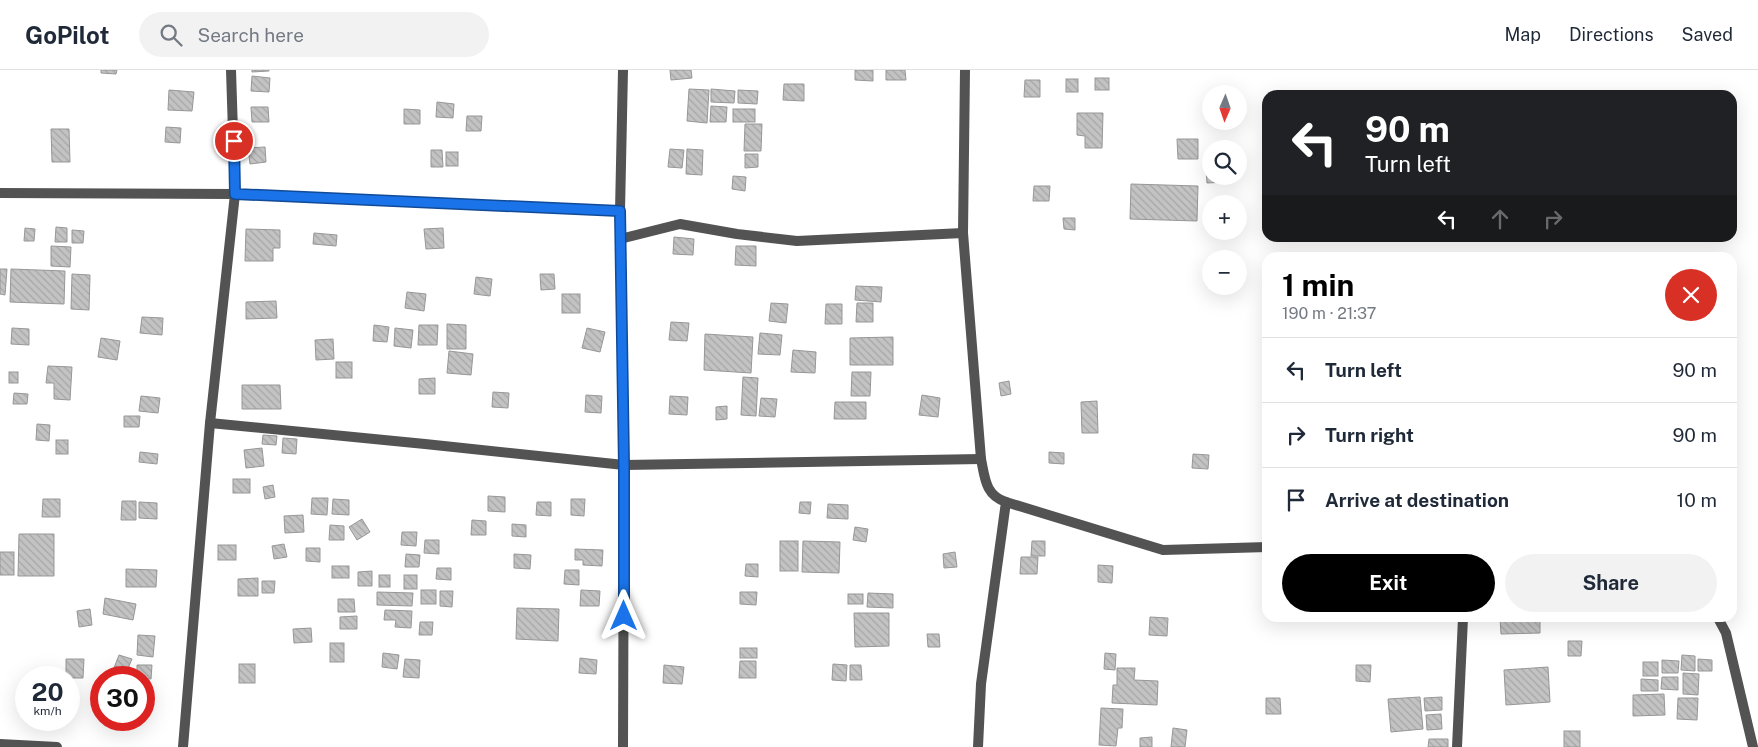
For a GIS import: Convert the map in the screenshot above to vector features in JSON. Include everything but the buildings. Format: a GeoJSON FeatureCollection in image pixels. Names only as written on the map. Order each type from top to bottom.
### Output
{"type":"FeatureCollection","features":[{"type":"Feature","properties":{"kind":"street"},"geometry":{"type":"LineString","coordinates":[[183,747],[210,423],[235,194],[231,70]]}},
{"type":"Feature","properties":{"kind":"street"},"geometry":{"type":"LineString","coordinates":[[622,70],[620,239],[624,466],[623,747]]}},
{"type":"Feature","properties":{"kind":"street"},"geometry":{"type":"LineString","coordinates":[[965,70],[963,233],[981,459],[988,488],[998,499],[1006,502],[1163,550],[1262,547]]}},
{"type":"Feature","properties":{"kind":"street"},"geometry":{"type":"LineString","coordinates":[[0,193],[235,194],[620,211]]}},
{"type":"Feature","properties":{"kind":"street"},"geometry":{"type":"LineString","coordinates":[[620,239],[680,224],[738,234],[797,241],[963,233]]}},
{"type":"Feature","properties":{"kind":"street"},"geometry":{"type":"LineString","coordinates":[[210,423],[624,466],[981,459]]}},
{"type":"Feature","properties":{"kind":"street"},"geometry":{"type":"LineString","coordinates":[[978,747],[981,684],[1006,502]]}},
{"type":"Feature","properties":{"kind":"street"},"geometry":{"type":"LineString","coordinates":[[1457,747],[1463,622]]}},
{"type":"Feature","properties":{"kind":"street"},"geometry":{"type":"LineString","coordinates":[[1720,622],[1726,634],[1753,747]]}},
{"type":"Feature","properties":{"kind":"street"},"geometry":{"type":"LineString","coordinates":[[0,744],[57,747]]}},
{"type":"Feature","properties":{"kind":"route"},"geometry":{"type":"LineString","coordinates":[[234,141],[235,194],[620,211],[624,616]]}}]}
